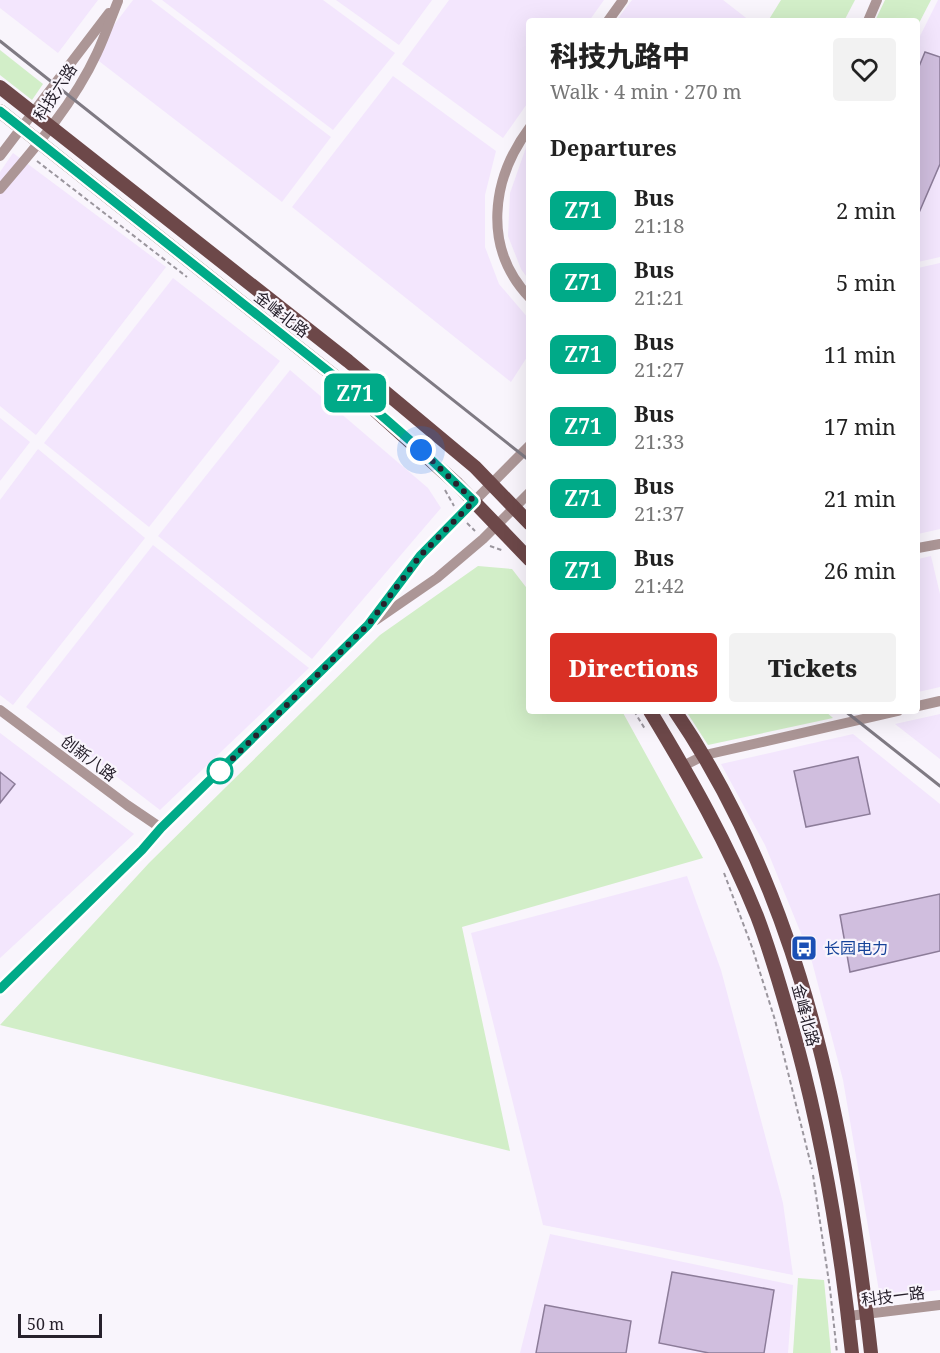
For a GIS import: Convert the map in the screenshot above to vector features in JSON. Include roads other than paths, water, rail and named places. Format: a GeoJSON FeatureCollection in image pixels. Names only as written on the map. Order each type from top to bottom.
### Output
{"type":"FeatureCollection","features":[{"type":"Feature","properties":{"kind":"main road","name":"金峰北路"},"geometry":{"type":"LineString","coordinates":[[0,87],[348,361],[492,483],[526,520]]}},
{"type":"Feature","properties":{"kind":"main road","name":"金峰北路"},"geometry":{"type":"LineString","coordinates":[[0,111],[357,394],[421,450],[526,556]]}},
{"type":"Feature","properties":{"kind":"main road","name":"金峰北路"},"geometry":{"type":"LineString","coordinates":[[652,714],[683,766],[742,881],[781,985],[811,1099],[826,1169],[849,1316],[852,1353]]}},
{"type":"Feature","properties":{"kind":"main road","name":"金峰北路"},"geometry":{"type":"LineString","coordinates":[[677,714],[705,755],[757,860],[783,927],[810,1010],[831,1093],[847,1175],[871,1353]]}},
{"type":"Feature","properties":{"kind":"street"},"geometry":{"type":"LineString","coordinates":[[610,18],[623,0]]}},
{"type":"Feature","properties":{"kind":"street"},"geometry":{"type":"LineString","coordinates":[[869,18],[877,0]]}},
{"type":"Feature","properties":{"kind":"street","name":"科技六路"},"geometry":{"type":"LineString","coordinates":[[0,156],[118,1]]}},
{"type":"Feature","properties":{"kind":"street","name":"科技六路"},"geometry":{"type":"LineString","coordinates":[[0,189],[51,127],[96,54],[118,1]]}},
{"type":"Feature","properties":{"kind":"street"},"geometry":{"type":"LineString","coordinates":[[526,132],[507,165],[496,210],[501,246],[508,269],[526,293]]}},
{"type":"Feature","properties":{"kind":"street"},"geometry":{"type":"LineString","coordinates":[[0,989],[368,625],[420,556],[526,449]]}},
{"type":"Feature","properties":{"kind":"street"},"geometry":{"type":"LineString","coordinates":[[368,625],[437,578],[483,539],[526,496]]}},
{"type":"Feature","properties":{"kind":"street"},"geometry":{"type":"LineString","coordinates":[[920,548],[940,544]]}},
{"type":"Feature","properties":{"kind":"street"},"geometry":{"type":"LineString","coordinates":[[920,706],[940,702]]}},
{"type":"Feature","properties":{"kind":"street","name":"创新八路"},"geometry":{"type":"LineString","coordinates":[[0,710],[161,828]]}},
{"type":"Feature","properties":{"kind":"street"},"geometry":{"type":"LineString","coordinates":[[683,766],[705,755],[885,714]]}},
{"type":"Feature","properties":{"kind":"street","name":"科技一路"},"geometry":{"type":"LineString","coordinates":[[849,1316],[940,1305]]}},
{"type":"Feature","properties":{"kind":"railway"},"geometry":{"type":"LineString","coordinates":[[0,41],[526,458]]}},
{"type":"Feature","properties":{"kind":"railway"},"geometry":{"type":"LineString","coordinates":[[849,714],[940,786]]}},
{"type":"Feature","properties":{"kind":"place","name":"长园电力"},"geometry":{"type":"Point","coordinates":[804,948]}}]}
